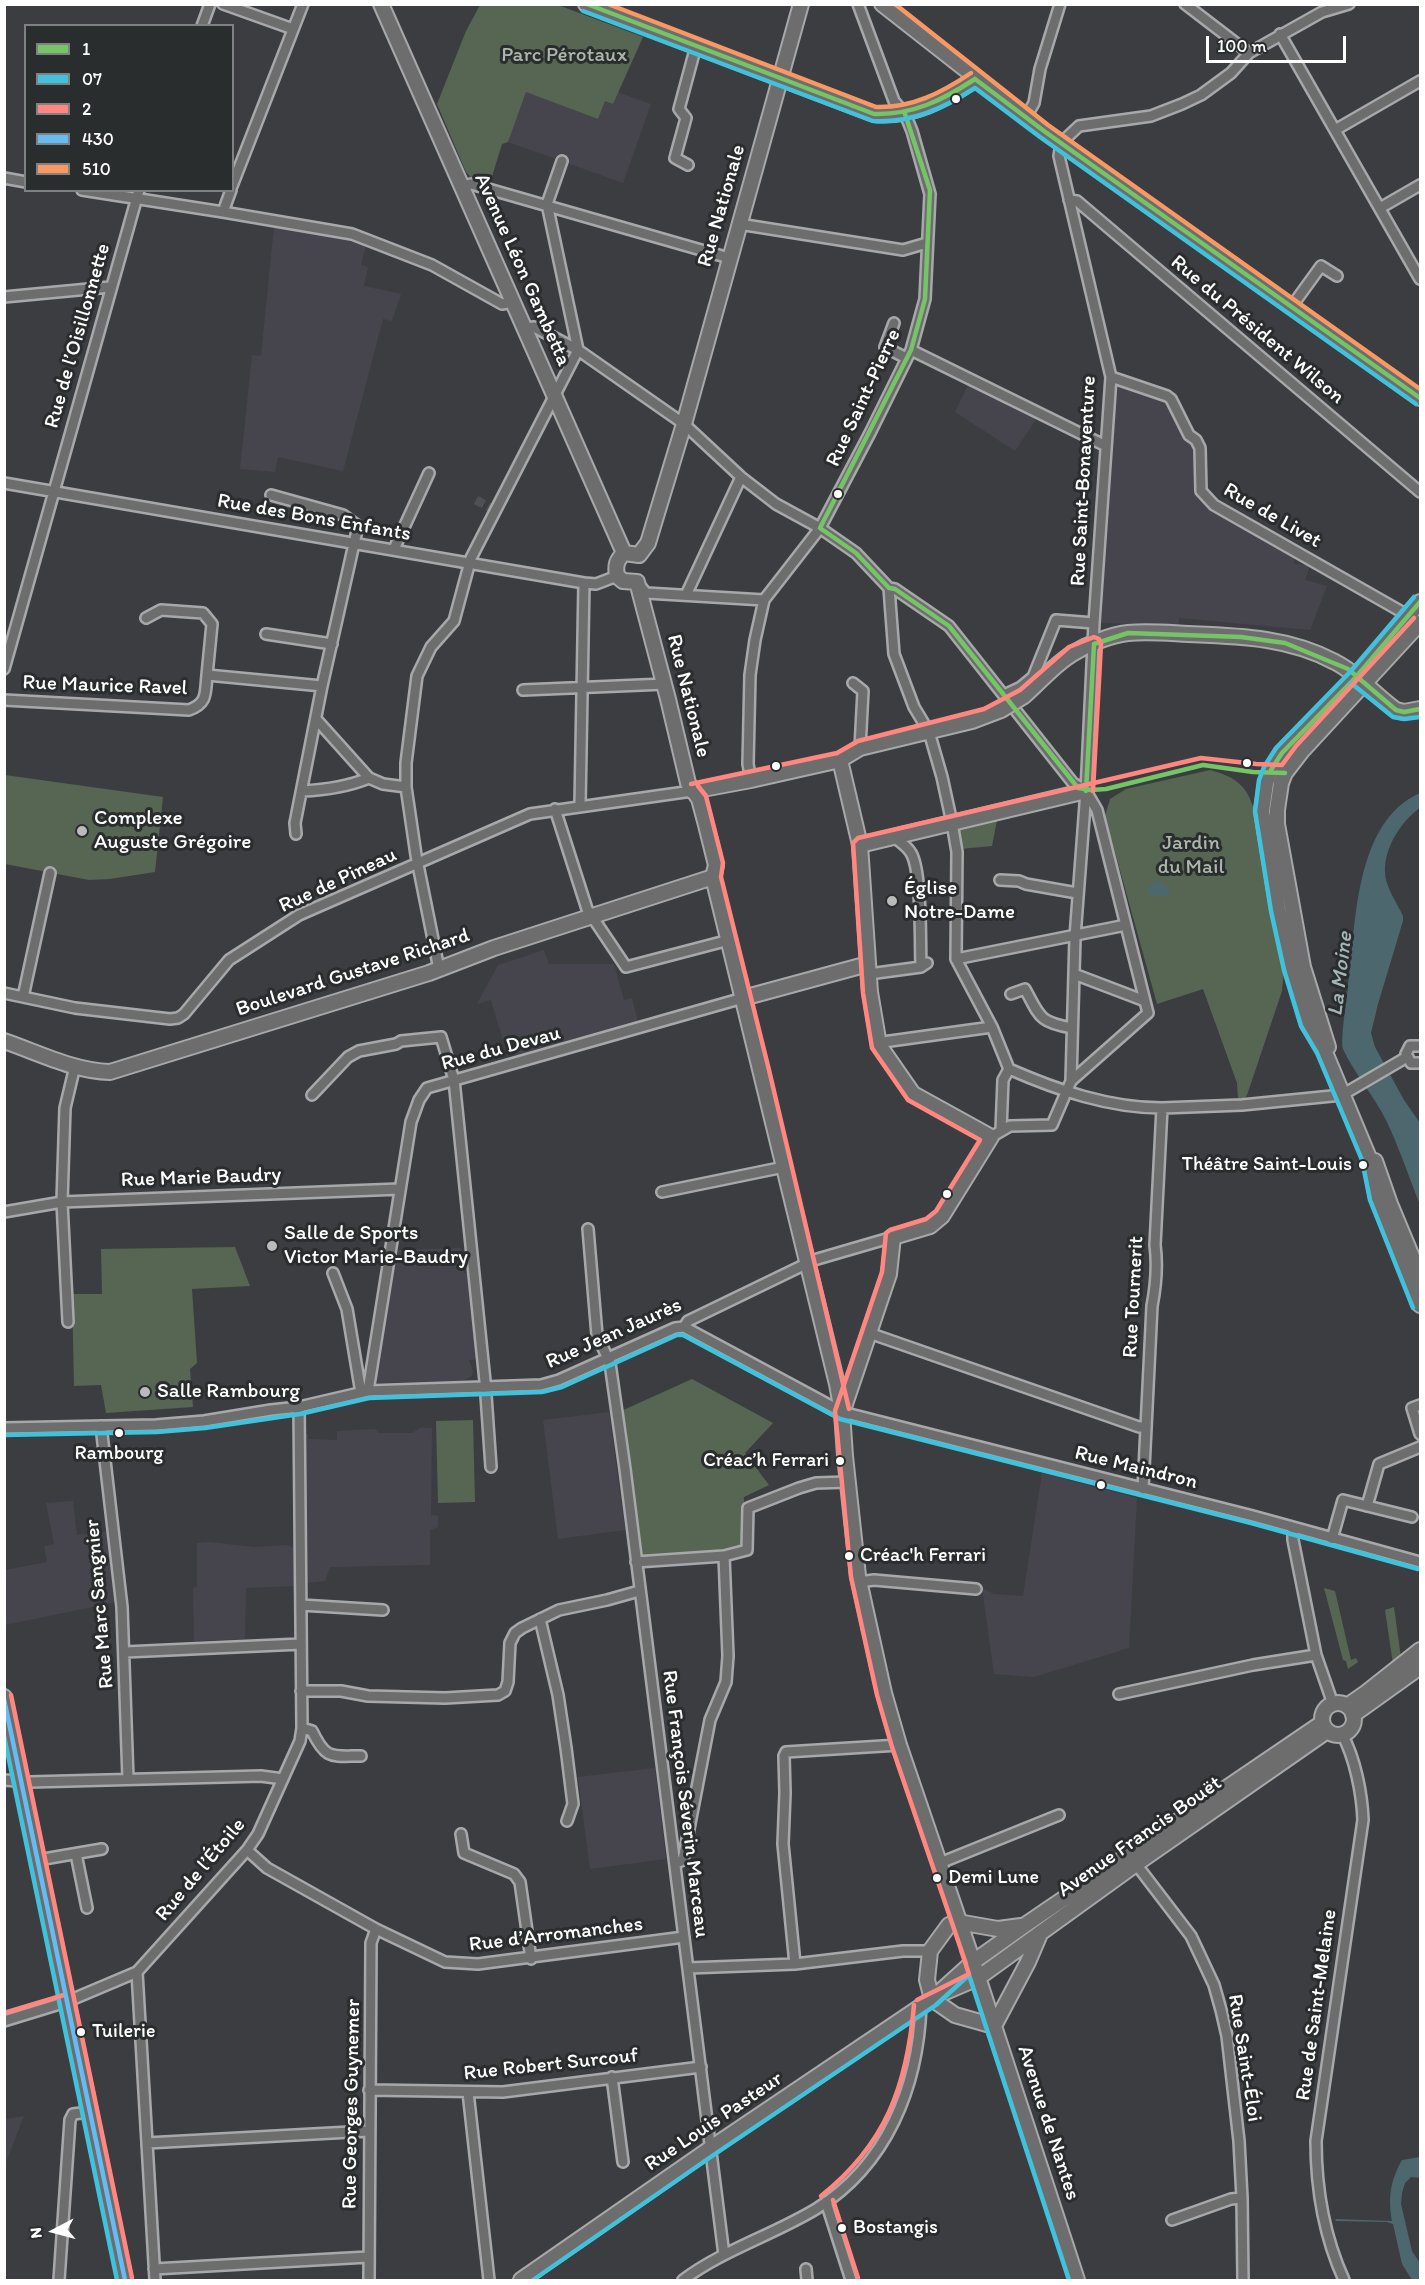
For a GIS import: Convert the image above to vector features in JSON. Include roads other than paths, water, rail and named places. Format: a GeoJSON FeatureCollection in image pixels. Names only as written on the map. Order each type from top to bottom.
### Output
{"type":"FeatureCollection","features":[{"type":"Feature","properties":{"kind":"street"},"geometry":{"type":"LineString","coordinates":[[203,24],[210,4]]}},
{"type":"Feature","properties":{"kind":"street"},"geometry":{"type":"LineString","coordinates":[[224,4],[293,29]]}},
{"type":"Feature","properties":{"kind":"street"},"geometry":{"type":"LineString","coordinates":[[234,181],[303,4]]}},
{"type":"Feature","properties":{"kind":"street","name":"Avenue Léon Gambetta"},"geometry":{"type":"LineString","coordinates":[[381,4],[624,553]]}},
{"type":"Feature","properties":{"kind":"street"},"geometry":{"type":"LineString","coordinates":[[586,4],[874,114],[905,114],[950,96],[975,78]]}},
{"type":"Feature","properties":{"kind":"street","name":"Rue Nationale"},"geometry":{"type":"LineString","coordinates":[[624,553],[639,555],[648,543],[684,424],[801,4]]}},
{"type":"Feature","properties":{"kind":"street","name":"Rue Saint-Pierre"},"geometry":{"type":"LineString","coordinates":[[764,600],[820,528],[908,354],[925,298],[930,190],[905,114],[894,101],[858,4]]}},
{"type":"Feature","properties":{"kind":"street"},"geometry":{"type":"LineString","coordinates":[[882,4],[1061,143],[1420,398]]}},
{"type":"Feature","properties":{"kind":"street"},"geometry":{"type":"LineString","coordinates":[[1026,117],[1034,103],[1040,69],[1060,4]]}},
{"type":"Feature","properties":{"kind":"street"},"geometry":{"type":"LineString","coordinates":[[1185,4],[1249,53]]}},
{"type":"Feature","properties":{"kind":"street"},"geometry":{"type":"LineString","coordinates":[[1061,143],[1079,126],[1151,116],[1201,95],[1231,73],[1249,53],[1321,8],[1349,4]]}},
{"type":"Feature","properties":{"kind":"street"},"geometry":{"type":"LineString","coordinates":[[1280,34],[1420,279]]}},
{"type":"Feature","properties":{"kind":"street"},"geometry":{"type":"LineString","coordinates":[[688,165],[675,158],[686,118],[679,109],[696,46]]}},
{"type":"Feature","properties":{"kind":"street"},"geometry":{"type":"LineString","coordinates":[[1335,130],[1420,81]]}},
{"type":"Feature","properties":{"kind":"street","name":"Rue Saint-Bonaventure"},"geometry":{"type":"LineString","coordinates":[[1061,143],[1059,156],[1111,377],[1094,623],[1086,791],[1077,893],[1071,1081]]}},
{"type":"Feature","properties":{"kind":"street"},"geometry":{"type":"LineString","coordinates":[[439,969],[418,864],[406,787],[406,763],[417,676],[431,647],[454,621],[469,564],[493,509],[578,350],[547,204],[562,161]]}},
{"type":"Feature","properties":{"kind":"street"},"geometry":{"type":"LineString","coordinates":[[4,178],[24,182]]}},
{"type":"Feature","properties":{"kind":"street"},"geometry":{"type":"LineString","coordinates":[[462,186],[471,184],[547,204],[729,258]]}},
{"type":"Feature","properties":{"kind":"street"},"geometry":{"type":"LineString","coordinates":[[1380,208],[1420,185]]}},
{"type":"Feature","properties":{"kind":"street"},"geometry":{"type":"LineString","coordinates":[[104,192],[137,195],[331,230],[372,241],[432,265],[502,304],[513,303]]}},
{"type":"Feature","properties":{"kind":"street"},"geometry":{"type":"LineString","coordinates":[[222,212],[230,192]]}},
{"type":"Feature","properties":{"kind":"street","name":"Rue de l’Oisillonnette"},"geometry":{"type":"LineString","coordinates":[[4,669],[9,638],[54,491],[137,195]]}},
{"type":"Feature","properties":{"kind":"street","name":"Rue du Président Wilson"},"geometry":{"type":"LineString","coordinates":[[1069,200],[1077,201],[1420,492]]}},
{"type":"Feature","properties":{"kind":"street"},"geometry":{"type":"LineString","coordinates":[[738,224],[903,250],[927,243]]}},
{"type":"Feature","properties":{"kind":"street"},"geometry":{"type":"LineString","coordinates":[[1292,306],[1321,266],[1337,276]]}},
{"type":"Feature","properties":{"kind":"street"},"geometry":{"type":"LineString","coordinates":[[4,297],[110,287]]}},
{"type":"Feature","properties":{"kind":"street"},"geometry":{"type":"LineString","coordinates":[[894,323],[885,347],[908,354],[1106,446]]}},
{"type":"Feature","properties":{"kind":"street"},"geometry":{"type":"LineString","coordinates":[[525,328],[534,327],[578,350],[684,424],[741,477],[776,504],[820,528],[856,553],[889,588],[895,589],[949,627],[1073,783],[1086,791],[1097,810],[1148,1013],[1071,1081],[1052,1125],[1010,1126],[996,1133]]}},
{"type":"Feature","properties":{"kind":"street","name":"Rue de Livet"},"geometry":{"type":"LineString","coordinates":[[1111,377],[1171,399],[1189,435],[1196,440],[1200,448],[1201,491],[1214,505],[1415,619]]}},
{"type":"Feature","properties":{"kind":"street"},"geometry":{"type":"LineString","coordinates":[[394,549],[428,476]]}},
{"type":"Feature","properties":{"kind":"street"},"geometry":{"type":"LineString","coordinates":[[686,595],[741,477]]}},
{"type":"Feature","properties":{"kind":"street","name":"Rue des Bons Enfants"},"geometry":{"type":"LineString","coordinates":[[4,483],[584,583],[596,584],[617,576]]}},
{"type":"Feature","properties":{"kind":"street"},"geometry":{"type":"LineString","coordinates":[[271,495],[343,515],[358,526],[322,686],[295,823],[296,834]]}},
{"type":"Feature","properties":{"kind":"street"},"geometry":{"type":"LineString","coordinates":[[624,553],[615,567],[617,576],[623,581],[637,582],[646,593],[764,600],[750,675],[748,764],[751,780]]}},
{"type":"Feature","properties":{"kind":"street","name":"Rue Nationale"},"geometry":{"type":"LineString","coordinates":[[637,582],[688,783],[699,799],[716,865],[713,877],[842,1412],[859,1582],[882,1684],[899,1745]]}},
{"type":"Feature","properties":{"kind":"street"},"geometry":{"type":"LineString","coordinates":[[584,583],[580,805],[592,806],[751,780],[840,760],[860,748],[972,720],[1001,710],[1024,696],[1073,653],[1128,633],[1214,635],[1270,640],[1318,654],[1348,669],[1396,710],[1404,712],[1420,709]]}},
{"type":"Feature","properties":{"kind":"street"},"geometry":{"type":"LineString","coordinates":[[889,588],[894,654],[914,707],[929,732],[952,823],[957,852],[956,959],[992,1027],[1009,1069],[1067,1091],[1110,1102],[1162,1108],[1242,1105],[1348,1092],[1407,1057]]}},
{"type":"Feature","properties":{"kind":"street"},"geometry":{"type":"LineString","coordinates":[[1420,602],[1415,619],[1302,751],[1278,772],[1277,824],[1303,967],[1330,1054],[1348,1092],[1420,1276]]}},
{"type":"Feature","properties":{"kind":"street"},"geometry":{"type":"LineString","coordinates":[[146,618],[161,610],[203,613],[212,624],[207,675]]}},
{"type":"Feature","properties":{"kind":"street"},"geometry":{"type":"LineString","coordinates":[[1004,694],[1021,687],[1033,677],[1056,620],[1094,623]]}},
{"type":"Feature","properties":{"kind":"street"},"geometry":{"type":"LineString","coordinates":[[267,634],[332,644]]}},
{"type":"Feature","properties":{"kind":"street","name":"Rue Maurice Ravel"},"geometry":{"type":"LineString","coordinates":[[4,700],[189,711],[200,706],[205,698],[207,675],[322,686]]}},
{"type":"Feature","properties":{"kind":"street"},"geometry":{"type":"LineString","coordinates":[[853,683],[863,691],[860,748]]}},
{"type":"Feature","properties":{"kind":"street"},"geometry":{"type":"LineString","coordinates":[[523,690],[664,684]]}},
{"type":"Feature","properties":{"kind":"street"},"geometry":{"type":"LineString","coordinates":[[316,719],[369,778],[382,784],[406,787]]}},
{"type":"Feature","properties":{"kind":"street"},"geometry":{"type":"LineString","coordinates":[[840,760],[860,845],[869,969],[879,1046],[913,1094],[996,1133]]}},
{"type":"Feature","properties":{"kind":"street"},"geometry":{"type":"LineString","coordinates":[[302,791],[328,789],[369,778]]}},
{"type":"Feature","properties":{"kind":"street"},"geometry":{"type":"LineString","coordinates":[[860,845],[1086,791]]}},
{"type":"Feature","properties":{"kind":"street","name":"Rue de Pineau"},"geometry":{"type":"LineString","coordinates":[[4,993],[75,1008],[178,1018],[184,1014],[229,960],[299,915],[530,814],[575,811],[580,805]]}},
{"type":"Feature","properties":{"kind":"street"},"geometry":{"type":"LineString","coordinates":[[557,814],[586,909],[626,968],[729,940]]}},
{"type":"Feature","properties":{"kind":"street"},"geometry":{"type":"LineString","coordinates":[[743,998],[869,969],[924,965],[915,862],[906,847],[894,837]]}},
{"type":"Feature","properties":{"kind":"street"},"geometry":{"type":"LineString","coordinates":[[23,997],[50,873]]}},
{"type":"Feature","properties":{"kind":"street","name":"Boulevard Gustave Richard"},"geometry":{"type":"LineString","coordinates":[[4,1041],[92,1071],[111,1072],[439,969],[494,948],[713,877]]}},
{"type":"Feature","properties":{"kind":"street"},"geometry":{"type":"LineString","coordinates":[[1000,880],[1019,881],[1077,893]]}},
{"type":"Feature","properties":{"kind":"street"},"geometry":{"type":"LineString","coordinates":[[956,959],[1126,925]]}},
{"type":"Feature","properties":{"kind":"street"},"geometry":{"type":"LineString","coordinates":[[1074,974],[1144,1001]]}},
{"type":"Feature","properties":{"kind":"street"},"geometry":{"type":"LineString","coordinates":[[1011,994],[1025,989],[1039,1015],[1047,1022],[1072,1028]]}},
{"type":"Feature","properties":{"kind":"street","name":"Rue du Devau"},"geometry":{"type":"LineString","coordinates":[[364,1392],[411,1122],[419,1100],[427,1089],[743,998]]}},
{"type":"Feature","properties":{"kind":"street"},"geometry":{"type":"LineString","coordinates":[[879,1046],[883,1042],[992,1027]]}},
{"type":"Feature","properties":{"kind":"street"},"geometry":{"type":"LineString","coordinates":[[312,1095],[348,1056],[359,1051],[401,1041],[441,1037],[454,1080],[485,1382],[491,1467]]}},
{"type":"Feature","properties":{"kind":"street"},"geometry":{"type":"LineString","coordinates":[[1420,1044],[1410,1046],[1407,1051],[1407,1057],[1411,1062],[1420,1063]]}},
{"type":"Feature","properties":{"kind":"street"},"geometry":{"type":"LineString","coordinates":[[68,1322],[63,1202],[65,1108],[75,1066]]}},
{"type":"Feature","properties":{"kind":"street"},"geometry":{"type":"LineString","coordinates":[[842,1412],[889,1274],[893,1237],[930,1226],[942,1216],[996,1133],[1003,1080],[1009,1069]]}},
{"type":"Feature","properties":{"kind":"street"},"geometry":{"type":"LineString","coordinates":[[1348,1092],[1369,1158],[1377,1198],[1420,1305]]}},
{"type":"Feature","properties":{"kind":"street","name":"Rue Tournerit"},"geometry":{"type":"LineString","coordinates":[[1143,1488],[1152,1306],[1156,1285],[1155,1245],[1162,1108]]}},
{"type":"Feature","properties":{"kind":"street"},"geometry":{"type":"LineString","coordinates":[[662,1192],[784,1167]]}},
{"type":"Feature","properties":{"kind":"street","name":"Rue Marie Baudry"},"geometry":{"type":"LineString","coordinates":[[4,1212],[63,1202],[400,1189]]}},
{"type":"Feature","properties":{"kind":"street","name":"Rue François Séverin Marceau"},"geometry":{"type":"LineString","coordinates":[[588,1229],[597,1335],[608,1358],[615,1403],[676,1863],[724,2255]]}},
{"type":"Feature","properties":{"kind":"street","name":"Rue Jean Jaurès"},"geometry":{"type":"LineString","coordinates":[[4,1428],[156,1425],[204,1421],[299,1407],[364,1392],[541,1385],[560,1380],[675,1328],[684,1327],[688,1321],[826,1255],[893,1237]]}},
{"type":"Feature","properties":{"kind":"street"},"geometry":{"type":"LineString","coordinates":[[333,1273],[346,1309],[364,1392]]}},
{"type":"Feature","properties":{"kind":"street","name":"Rue Maindron"},"geometry":{"type":"LineString","coordinates":[[684,1327],[842,1412],[1143,1488],[1420,1562]]}},
{"type":"Feature","properties":{"kind":"street"},"geometry":{"type":"LineString","coordinates":[[869,1333],[1139,1427],[1146,1427]]}},
{"type":"Feature","properties":{"kind":"street"},"geometry":{"type":"LineString","coordinates":[[1420,1405],[1412,1408],[1420,1434]]}},
{"type":"Feature","properties":{"kind":"street","name":"Rue de l’Étoile"},"geometry":{"type":"LineString","coordinates":[[137,1972],[247,1850],[258,1834],[300,1741],[302,1691],[299,1407]]}},
{"type":"Feature","properties":{"kind":"street","name":"Rue Marc Sangnier"},"geometry":{"type":"LineString","coordinates":[[101,1426],[122,1607],[128,1779]]}},
{"type":"Feature","properties":{"kind":"street"},"geometry":{"type":"LineString","coordinates":[[1367,1506],[1379,1464],[1420,1447]]}},
{"type":"Feature","properties":{"kind":"street"},"geometry":{"type":"LineString","coordinates":[[636,1562],[724,1556],[747,1550],[748,1508],[807,1485],[848,1482]]}},
{"type":"Feature","properties":{"kind":"street"},"geometry":{"type":"LineString","coordinates":[[1332,1539],[1343,1500],[1412,1517]]}},
{"type":"Feature","properties":{"kind":"street"},"geometry":{"type":"LineString","coordinates":[[1293,1528],[1293,1540],[1316,1655],[1344,1708],[1350,1729],[1342,1734],[1332,1734],[1325,1727],[1325,1709],[1344,1708],[1420,1667]]}},
{"type":"Feature","properties":{"kind":"street"},"geometry":{"type":"LineString","coordinates":[[676,1863],[683,1860],[710,1720],[726,1682],[728,1656],[724,1556]]}},
{"type":"Feature","properties":{"kind":"street"},"geometry":{"type":"LineString","coordinates":[[859,1582],[874,1580],[976,1589]]}},
{"type":"Feature","properties":{"kind":"street"},"geometry":{"type":"LineString","coordinates":[[302,1691],[341,1691],[368,1696],[445,1698],[498,1695],[505,1691],[508,1682],[510,1643],[515,1633],[559,1610],[639,1591]]}},
{"type":"Feature","properties":{"kind":"street"},"geometry":{"type":"LineString","coordinates":[[300,1605],[382,1610]]}},
{"type":"Feature","properties":{"kind":"street"},"geometry":{"type":"LineString","coordinates":[[540,1619],[558,1695],[566,1748],[573,1804],[567,1821]]}},
{"type":"Feature","properties":{"kind":"street"},"geometry":{"type":"LineString","coordinates":[[125,1652],[301,1644]]}},
{"type":"Feature","properties":{"kind":"street"},"geometry":{"type":"LineString","coordinates":[[1344,1708],[1420,1650]]}},
{"type":"Feature","properties":{"kind":"street"},"geometry":{"type":"LineString","coordinates":[[1119,1694],[1253,1665],[1316,1655]]}},
{"type":"Feature","properties":{"kind":"street"},"geometry":{"type":"LineString","coordinates":[[4,1697],[125,2280]]}},
{"type":"Feature","properties":{"kind":"street","name":"Avenue Francis Bouët"},"geometry":{"type":"LineString","coordinates":[[978,1978],[1325,1727]]}},
{"type":"Feature","properties":{"kind":"street","name":"Avenue Francis Bouët"},"geometry":{"type":"LineString","coordinates":[[973,1962],[1025,1925],[1325,1727]]}},
{"type":"Feature","properties":{"kind":"street"},"geometry":{"type":"LineString","coordinates":[[302,1728],[312,1731],[320,1749],[325,1754],[361,1756]]}},
{"type":"Feature","properties":{"kind":"street","name":"Rue de Saint-Melaine"},"geometry":{"type":"LineString","coordinates":[[1342,1734],[1354,1769],[1363,1820],[1316,2141],[1316,2174],[1328,2241],[1344,2280]]}},
{"type":"Feature","properties":{"kind":"street"},"geometry":{"type":"LineString","coordinates":[[795,1964],[783,1844],[784,1756],[786,1752],[899,1745]]}},
{"type":"Feature","properties":{"kind":"street","name":"Avenue de Nantes"},"geometry":{"type":"LineString","coordinates":[[899,1745],[1077,2280]]}},
{"type":"Feature","properties":{"kind":"street"},"geometry":{"type":"LineString","coordinates":[[4,1780],[22,1782],[261,1776],[283,1779]]}},
{"type":"Feature","properties":{"kind":"street"},"geometry":{"type":"LineString","coordinates":[[940,1863],[1059,1815]]}},
{"type":"Feature","properties":{"kind":"street"},"geometry":{"type":"LineString","coordinates":[[461,1834],[464,1853],[514,1874],[520,1882],[531,1959]]}},
{"type":"Feature","properties":{"kind":"street"},"geometry":{"type":"LineString","coordinates":[[38,1860],[102,1849]]}},
{"type":"Feature","properties":{"kind":"street","name":"Rue d’Arromanches"},"geometry":{"type":"LineString","coordinates":[[247,1850],[267,1868],[376,1929],[445,1962],[478,1964],[531,1959],[684,1937]]}},
{"type":"Feature","properties":{"kind":"street"},"geometry":{"type":"LineString","coordinates":[[76,1854],[87,1908]]}},
{"type":"Feature","properties":{"kind":"street","name":"Rue Saint-Éloi"},"geometry":{"type":"LineString","coordinates":[[1136,1864],[1191,1936],[1214,1985],[1221,2010],[1230,2059],[1242,2198],[1243,2280]]}},
{"type":"Feature","properties":{"kind":"street"},"geometry":{"type":"LineString","coordinates":[[683,2280],[724,2255],[815,2210],[844,2190],[862,2172],[907,2094],[926,2002],[930,1951],[945,1929],[958,1922],[998,1929],[1025,1925]]}},
{"type":"Feature","properties":{"kind":"street","name":"Rue Georges Guynemer"},"geometry":{"type":"LineString","coordinates":[[369,2280],[371,1943],[376,1929]]}},
{"type":"Feature","properties":{"kind":"street"},"geometry":{"type":"LineString","coordinates":[[926,2002],[955,2015],[994,2026],[1040,1934]]}},
{"type":"Feature","properties":{"kind":"street"},"geometry":{"type":"LineString","coordinates":[[688,1968],[795,1964],[930,1951]]}},
{"type":"Feature","properties":{"kind":"street","name":"Rue Louis Pasteur"},"geometry":{"type":"LineString","coordinates":[[521,2280],[926,2002],[973,1962]]}},
{"type":"Feature","properties":{"kind":"street"},"geometry":{"type":"LineString","coordinates":[[4,2020],[66,2002],[137,1972],[155,2280]]}},
{"type":"Feature","properties":{"kind":"street","name":"Rue Louis Pasteur"},"geometry":{"type":"LineString","coordinates":[[926,2002],[978,1978]]}},
{"type":"Feature","properties":{"kind":"street","name":"Rue Robert Surcouf"},"geometry":{"type":"LineString","coordinates":[[369,2091],[503,2092],[700,2067]]}},
{"type":"Feature","properties":{"kind":"street"},"geometry":{"type":"LineString","coordinates":[[612,2077],[623,2162]]}},
{"type":"Feature","properties":{"kind":"street"},"geometry":{"type":"LineString","coordinates":[[468,2092],[489,2280]]}},
{"type":"Feature","properties":{"kind":"street"},"geometry":{"type":"LineString","coordinates":[[59,2280],[70,2118],[73,2114],[89,2112]]}},
{"type":"Feature","properties":{"kind":"street"},"geometry":{"type":"LineString","coordinates":[[147,2143],[369,2131]]}},
{"type":"Feature","properties":{"kind":"street"},"geometry":{"type":"LineString","coordinates":[[1172,2220],[1232,2199],[1242,2198]]}},
{"type":"Feature","properties":{"kind":"street"},"geometry":{"type":"LineString","coordinates":[[826,2202],[852,2280]]}},
{"type":"Feature","properties":{"kind":"street"},"geometry":{"type":"LineString","coordinates":[[154,2269],[368,2257]]}},
{"type":"Feature","properties":{"kind":"street"},"geometry":{"type":"LineString","coordinates":[[806,2269],[807,2280]]}},
{"type":"Feature","properties":{"kind":"water"},"geometry":{"type":"Polygon","coordinates":[[[1420,793],[1420,808],[1400,828],[1385,863],[1387,883],[1403,916],[1403,921],[1371,1033],[1375,1047],[1404,1100],[1420,1123],[1420,1205],[1386,1120],[1358,1076],[1342,1044],[1357,906],[1370,851],[1382,827],[1398,807],[1420,793]]]}},
{"type":"Feature","properties":{"kind":"water"},"geometry":{"type":"Polygon","coordinates":[[[1157,880],[1167,887],[1170,893],[1168,896],[1149,895],[1148,888],[1157,880]]]}},
{"type":"Feature","properties":{"kind":"water"},"geometry":{"type":"Polygon","coordinates":[[[1420,2157],[1420,2178],[1411,2177],[1405,2183],[1401,2204],[1412,2251],[1420,2263],[1420,2280],[1412,2280],[1402,2264],[1393,2224],[1336,2221],[1335,2219],[1392,2221],[1391,2190],[1398,2168],[1402,2160],[1420,2157]]]}},
{"type":"Feature","properties":{"kind":"tunnel"},"geometry":{"type":"LineString","coordinates":[[476,500],[491,508]]}},
{"type":"Feature","properties":{"kind":"place","name":"Complexe Auguste Grégoire"},"geometry":{"type":"Point","coordinates":[82,831]}},
{"type":"Feature","properties":{"kind":"place","name":"Église Notre-Dame"},"geometry":{"type":"Point","coordinates":[892,901]}},
{"type":"Feature","properties":{"kind":"place","name":"Théâtre Saint-Louis"},"geometry":{"type":"Point","coordinates":[1363,1165]}},
{"type":"Feature","properties":{"kind":"place","name":"Salle de Sports Victor Marie-Baudry"},"geometry":{"type":"Point","coordinates":[272,1246]}},
{"type":"Feature","properties":{"kind":"place","name":"Salle Rambourg"},"geometry":{"type":"Point","coordinates":[145,1392]}},
{"type":"Feature","properties":{"kind":"place","name":"Rambourg"},"geometry":{"type":"Point","coordinates":[119,1433]}},
{"type":"Feature","properties":{"kind":"place","name":"Créac’h Ferrari"},"geometry":{"type":"Point","coordinates":[840,1461]}},
{"type":"Feature","properties":{"kind":"place","name":"Créac'h Ferrari"},"geometry":{"type":"Point","coordinates":[849,1556]}},
{"type":"Feature","properties":{"kind":"place","name":"Demi Lune"},"geometry":{"type":"Point","coordinates":[937,1878]}},
{"type":"Feature","properties":{"kind":"place","name":"Tuilerie"},"geometry":{"type":"Point","coordinates":[81,2032]}},
{"type":"Feature","properties":{"kind":"place","name":"Bostangis"},"geometry":{"type":"Point","coordinates":[842,2228]}},
{"type":"Feature","properties":{"kind":"park label","name":"Parc Pérotaux"},"geometry":{"type":"Point","coordinates":[564,56]}},
{"type":"Feature","properties":{"kind":"park label","name":"Jardin du Mail"},"geometry":{"type":"Point","coordinates":[1191,856]}},
{"type":"Feature","properties":{"kind":"water label","name":"La Moine"},"geometry":{"type":"Point","coordinates":[1341,974]}}]}
